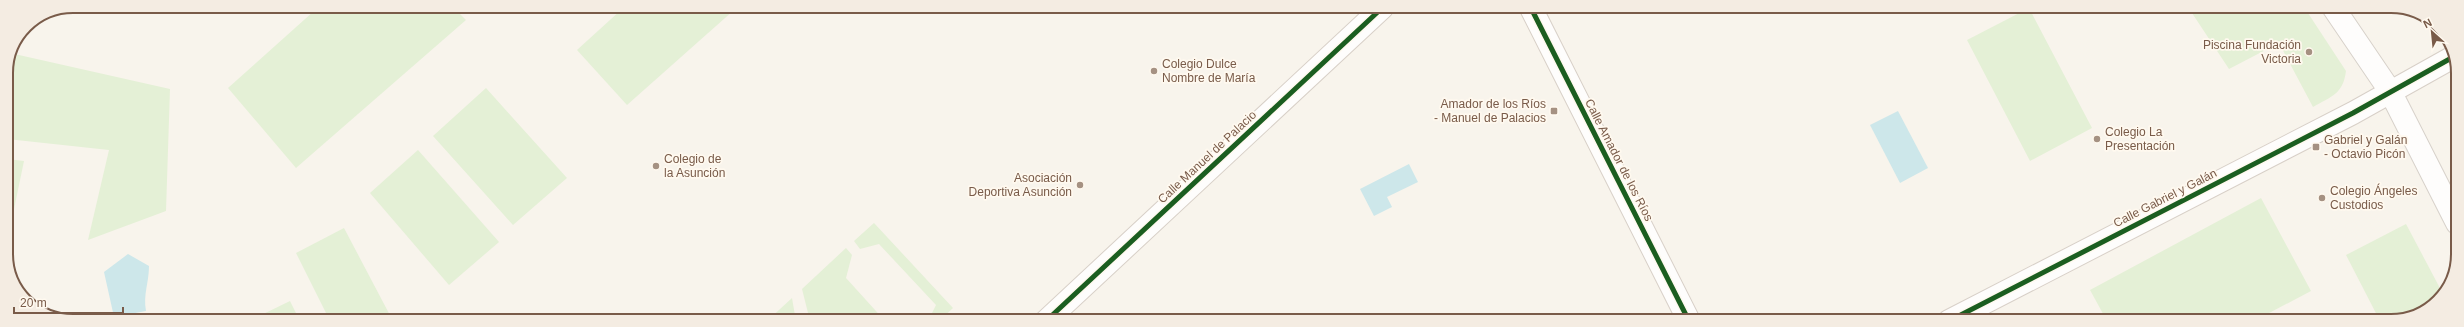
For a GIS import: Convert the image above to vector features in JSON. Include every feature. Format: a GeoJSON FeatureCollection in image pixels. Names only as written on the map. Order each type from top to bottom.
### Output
{"type":"FeatureCollection","features":[{"type":"Feature","properties":{"kind":"street","name":"Calle Manuel de Palacio"},"geometry":{"type":"LineString","coordinates":[[1054,314],[1377,13]]}},
{"type":"Feature","properties":{"kind":"street","name":"Calle Amador de los Ríos"},"geometry":{"type":"LineString","coordinates":[[1535,13],[1685,314]]}},
{"type":"Feature","properties":{"kind":"street"},"geometry":{"type":"LineString","coordinates":[[2337,13],[2390,91],[2451,211]]}},
{"type":"Feature","properties":{"kind":"street","name":"Calle Gabriel y Galán"},"geometry":{"type":"LineString","coordinates":[[1963,314],[2353,113],[2449,59]]}},
{"type":"Feature","properties":{"kind":"green space"},"geometry":{"type":"Polygon","coordinates":[[[312,13],[459,13],[466,20],[296,168],[228,88],[312,13]]]}},
{"type":"Feature","properties":{"kind":"green space"},"geometry":{"type":"Polygon","coordinates":[[[618,13],[731,13],[627,105],[577,50],[618,13]]]}},
{"type":"Feature","properties":{"kind":"green space"},"geometry":{"type":"Polygon","coordinates":[[[2019,13],[2032,13],[2092,128],[2030,161],[1967,40],[2019,13]]]}},
{"type":"Feature","properties":{"kind":"green space","name":"Piscina Fundación Victoria"},"geometry":{"type":"Polygon","coordinates":[[[2192,13],[2308,13],[2346,71],[2342,85],[2336,94],[2313,107],[2279,43],[2229,69],[2192,13]]]}},
{"type":"Feature","properties":{"kind":"green space"},"geometry":{"type":"Polygon","coordinates":[[[16,54],[170,89],[166,211],[88,240],[109,150],[13,140],[13,73],[16,54]]]}},
{"type":"Feature","properties":{"kind":"green space"},"geometry":{"type":"Polygon","coordinates":[[[486,88],[567,178],[513,225],[433,136],[486,88]]]}},
{"type":"Feature","properties":{"kind":"green space"},"geometry":{"type":"Polygon","coordinates":[[[418,150],[499,242],[449,285],[370,193],[418,150]]]}},
{"type":"Feature","properties":{"kind":"green space"},"geometry":{"type":"Polygon","coordinates":[[[13,160],[24,161],[13,214],[13,160]]]}},
{"type":"Feature","properties":{"kind":"green space"},"geometry":{"type":"Polygon","coordinates":[[[2261,198],[2311,291],[2267,314],[2103,314],[2090,290],[2261,198]]]}},
{"type":"Feature","properties":{"kind":"green space"},"geometry":{"type":"Polygon","coordinates":[[[874,223],[953,308],[947,314],[932,314],[936,305],[879,244],[860,249],[854,241],[874,223]]]}},
{"type":"Feature","properties":{"kind":"green space"},"geometry":{"type":"Polygon","coordinates":[[[2406,224],[2440,288],[2430,299],[2414,309],[2403,313],[2376,314],[2346,255],[2406,224]]]}},
{"type":"Feature","properties":{"kind":"green space"},"geometry":{"type":"Polygon","coordinates":[[[344,228],[389,314],[326,314],[296,253],[344,228]]]}},
{"type":"Feature","properties":{"kind":"green space"},"geometry":{"type":"Polygon","coordinates":[[[846,248],[852,255],[846,278],[879,314],[808,314],[802,289],[846,248]]]}},
{"type":"Feature","properties":{"kind":"green space"},"geometry":{"type":"Polygon","coordinates":[[[792,298],[795,314],[775,314],[792,298]]]}},
{"type":"Feature","properties":{"kind":"green space"},"geometry":{"type":"Polygon","coordinates":[[[290,301],[296,314],[263,314],[290,301]]]}},
{"type":"Feature","properties":{"kind":"water"},"geometry":{"type":"Polygon","coordinates":[[[1898,111],[1928,168],[1900,183],[1870,125],[1898,111]]]}},
{"type":"Feature","properties":{"kind":"water"},"geometry":{"type":"Polygon","coordinates":[[[1409,164],[1418,182],[1387,197],[1392,207],[1374,216],[1360,189],[1409,164]]]}},
{"type":"Feature","properties":{"kind":"water"},"geometry":{"type":"Polygon","coordinates":[[[128,254],[149,266],[145,299],[146,311],[130,314],[113,314],[104,272],[128,254]]]}},
{"type":"Feature","properties":{"kind":"cycle path"},"geometry":{"type":"LineString","coordinates":[[1054,314],[1377,13]]}},
{"type":"Feature","properties":{"kind":"cycle path"},"geometry":{"type":"LineString","coordinates":[[1534,13],[1685,314]]}},
{"type":"Feature","properties":{"kind":"cycle path"},"geometry":{"type":"LineString","coordinates":[[1963,314],[2353,113],[2449,59]]}},
{"type":"Feature","properties":{"kind":"place","name":"Piscina Fundación Victoria"},"geometry":{"type":"Point","coordinates":[2309,52]}},
{"type":"Feature","properties":{"kind":"place","name":"Colegio Dulce Nombre de María"},"geometry":{"type":"Point","coordinates":[1154,71]}},
{"type":"Feature","properties":{"kind":"place","name":"Amador de los Ríos - Manuel de Palacios"},"geometry":{"type":"Point","coordinates":[1554,111]}},
{"type":"Feature","properties":{"kind":"place","name":"Colegio La Presentación"},"geometry":{"type":"Point","coordinates":[2097,139]}},
{"type":"Feature","properties":{"kind":"place","name":"Gabriel y Galán - Octavio Picón"},"geometry":{"type":"Point","coordinates":[2316,147]}},
{"type":"Feature","properties":{"kind":"place","name":"Colegio de la Asunción"},"geometry":{"type":"Point","coordinates":[656,166]}},
{"type":"Feature","properties":{"kind":"place","name":"Asociación Deportiva Asunción"},"geometry":{"type":"Point","coordinates":[1080,185]}},
{"type":"Feature","properties":{"kind":"place","name":"Colegio Ángeles Custodios"},"geometry":{"type":"Point","coordinates":[2322,198]}}]}
